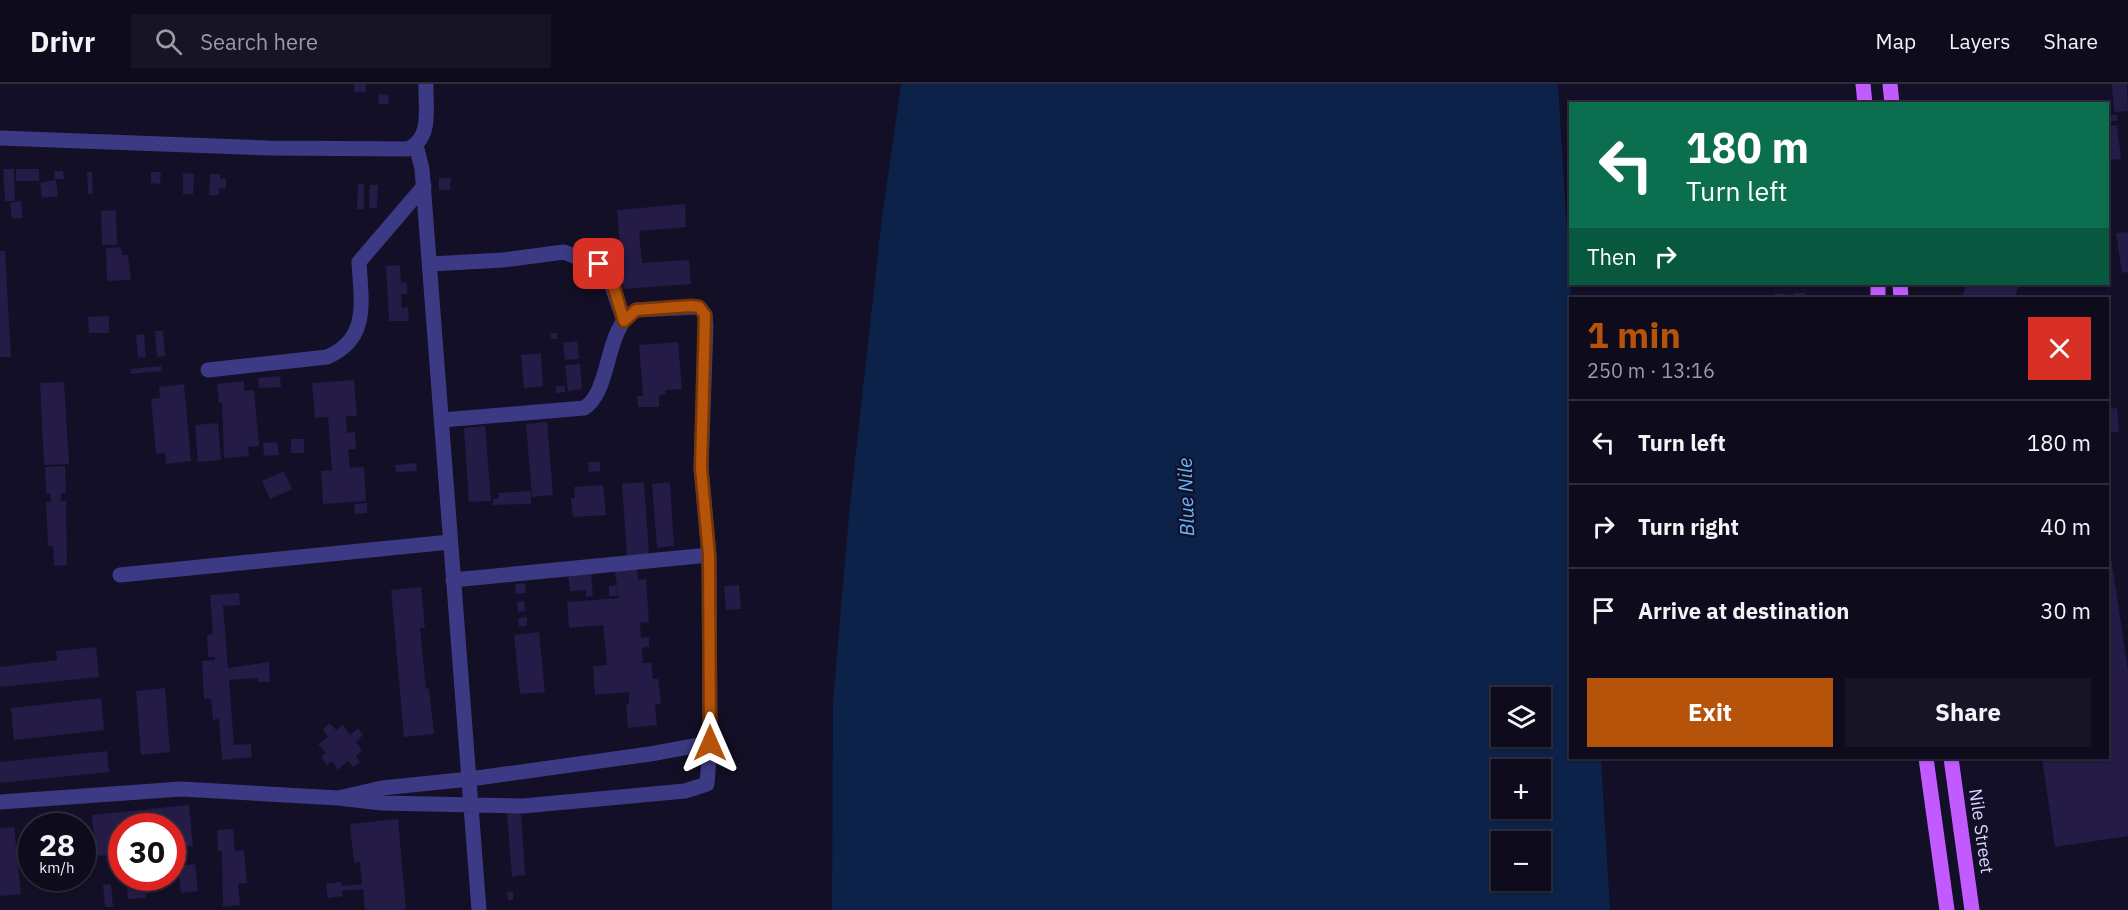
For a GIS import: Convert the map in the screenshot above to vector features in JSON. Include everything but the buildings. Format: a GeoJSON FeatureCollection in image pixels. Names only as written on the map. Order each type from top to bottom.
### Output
{"type":"FeatureCollection","features":[{"type":"Feature","properties":{"kind":"main road"},"geometry":{"type":"LineString","coordinates":[[1863,84],[1865,102]]}},
{"type":"Feature","properties":{"kind":"main road"},"geometry":{"type":"LineString","coordinates":[[1890,84],[1892,102]]}},
{"type":"Feature","properties":{"kind":"main road"},"geometry":{"type":"LineString","coordinates":[[1926,759],[1947,910]]}},
{"type":"Feature","properties":{"kind":"main road","name":"Nile Street"},"geometry":{"type":"LineString","coordinates":[[1951,759],[1972,910]]}},
{"type":"Feature","properties":{"kind":"street"},"geometry":{"type":"LineString","coordinates":[[0,138],[326,149],[408,149],[416,145],[425,134],[426,84]]}},
{"type":"Feature","properties":{"kind":"street"},"geometry":{"type":"LineString","coordinates":[[416,145],[424,186],[479,910]]}},
{"type":"Feature","properties":{"kind":"street"},"geometry":{"type":"LineString","coordinates":[[208,370],[327,357],[342,351],[351,339],[362,314],[359,262],[424,186]]}},
{"type":"Feature","properties":{"kind":"street"},"geometry":{"type":"LineString","coordinates":[[430,264],[572,253],[606,269],[624,321]]}},
{"type":"Feature","properties":{"kind":"street"},"geometry":{"type":"LineString","coordinates":[[0,802],[181,789],[338,798],[382,803],[472,807],[522,806],[685,791],[704,787],[709,778],[710,743],[709,555],[701,468],[705,315],[699,307],[691,306],[636,310],[624,321],[595,398],[584,408],[442,420]]}},
{"type":"Feature","properties":{"kind":"street"},"geometry":{"type":"LineString","coordinates":[[120,575],[450,542]]}},
{"type":"Feature","properties":{"kind":"street"},"geometry":{"type":"LineString","coordinates":[[453,580],[709,555]]}},
{"type":"Feature","properties":{"kind":"street"},"geometry":{"type":"LineString","coordinates":[[338,798],[382,788],[470,779],[650,754],[710,743]]}},
{"type":"Feature","properties":{"kind":"water","name":"Blue Nile"},"geometry":{"type":"Polygon","coordinates":[[[901,84],[1558,84],[1571,297],[1569,297],[1569,759],[1601,759],[1610,910],[832,910],[833,701],[849,515],[882,217],[901,84]]]}},
{"type":"Feature","properties":{"kind":"route"},"geometry":{"type":"LineString","coordinates":[[599,264],[606,269],[611,278],[624,321],[636,310],[691,306],[699,307],[705,315],[701,468],[709,555],[710,743]]}}]}
